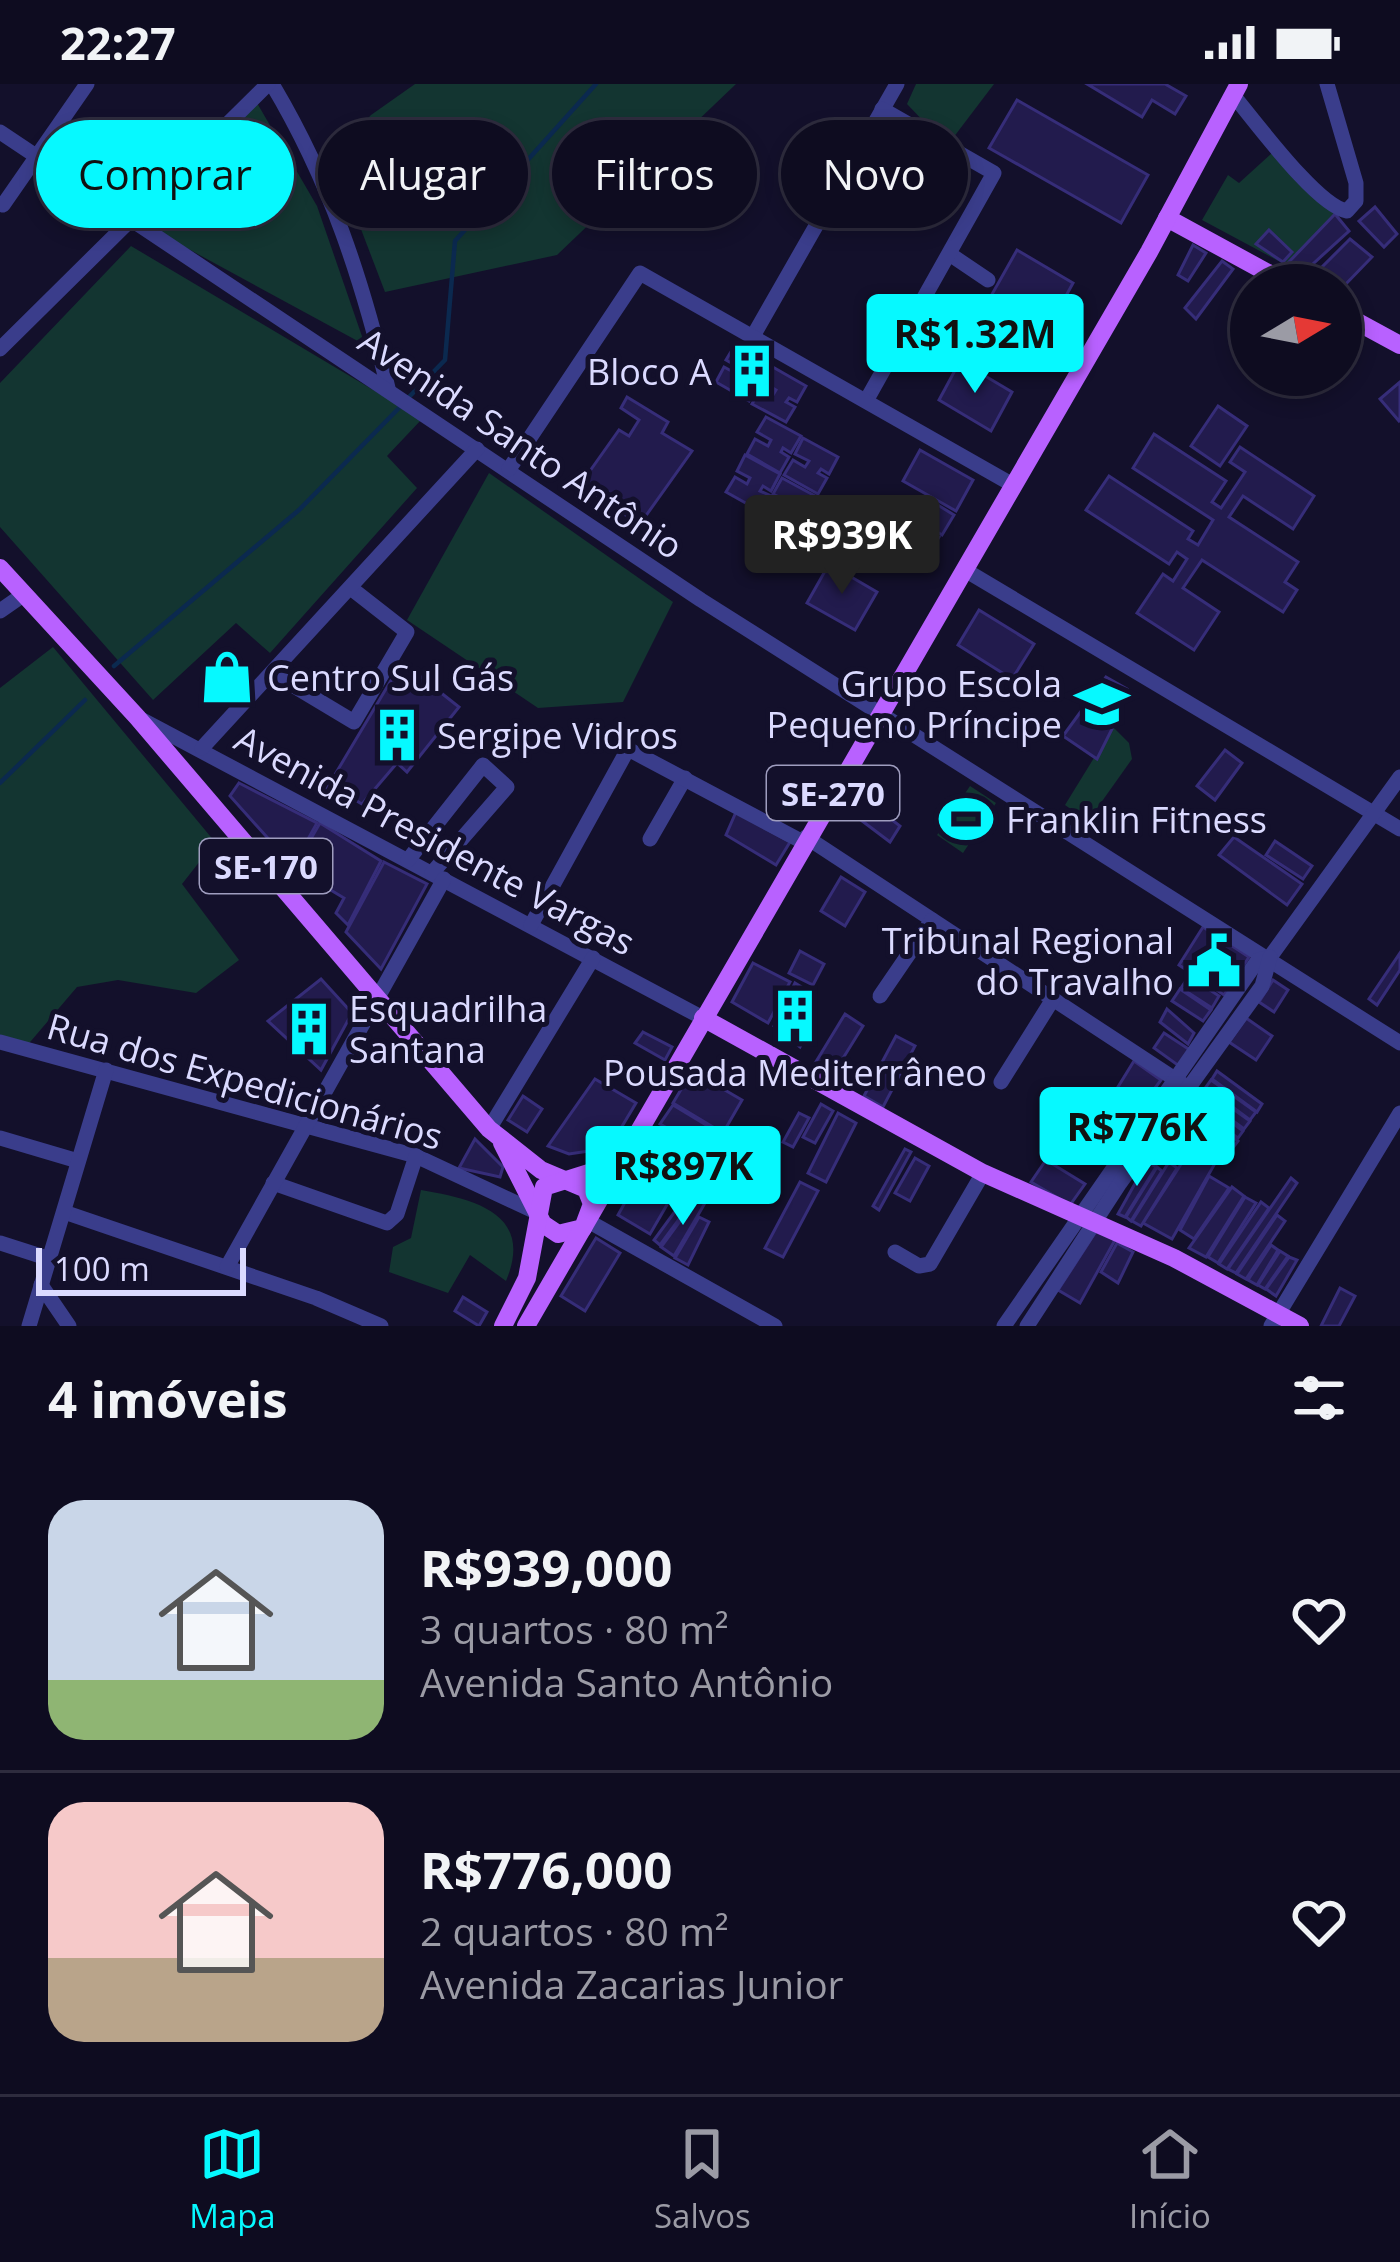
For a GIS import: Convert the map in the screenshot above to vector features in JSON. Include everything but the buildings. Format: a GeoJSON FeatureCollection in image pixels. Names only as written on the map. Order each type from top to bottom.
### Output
{"type":"FeatureCollection","features":[{"type":"Feature","properties":{"kind":"main road","name":"SE-270"},"geometry":{"type":"LineString","coordinates":[[526,1326],[965,570],[1236,90]]}},
{"type":"Feature","properties":{"kind":"main road"},"geometry":{"type":"LineString","coordinates":[[1166,218],[1250,264]]}},
{"type":"Feature","properties":{"kind":"main road"},"geometry":{"type":"LineString","coordinates":[[1362,324],[1400,345]]}},
{"type":"Feature","properties":{"kind":"main road","name":"SE-170"},"geometry":{"type":"LineString","coordinates":[[0,568],[137,717],[495,1136]]}},
{"type":"Feature","properties":{"kind":"main road"},"geometry":{"type":"LineString","coordinates":[[704,1018],[983,1173],[1087,1220],[1274,1320],[1300,1326]]}},
{"type":"Feature","properties":{"kind":"main road"},"geometry":{"type":"LineString","coordinates":[[495,1136],[586,1189],[592,1204],[588,1220],[575,1232],[558,1234],[538,1213],[495,1136]]}},
{"type":"Feature","properties":{"kind":"main road"},"geometry":{"type":"LineString","coordinates":[[503,1326],[527,1278],[544,1187],[601,1169],[630,1147]]}},
{"type":"Feature","properties":{"kind":"street"},"geometry":{"type":"LineString","coordinates":[[62,120],[87,84]]}},
{"type":"Feature","properties":{"kind":"street"},"geometry":{"type":"LineString","coordinates":[[233,120],[270,84],[304,137],[346,234],[388,388]]}},
{"type":"Feature","properties":{"kind":"street"},"geometry":{"type":"LineString","coordinates":[[752,338],[897,84]]}},
{"type":"Feature","properties":{"kind":"street"},"geometry":{"type":"LineString","coordinates":[[1236,90],[1323,196],[1347,211],[1356,201],[1356,183],[1327,84]]}},
{"type":"Feature","properties":{"kind":"street"},"geometry":{"type":"LineString","coordinates":[[866,400],[994,173],[882,109]]}},
{"type":"Feature","properties":{"kind":"street","name":"Avenida Santo Antônio"},"geometry":{"type":"LineString","coordinates":[[0,132],[36,154]]}},
{"type":"Feature","properties":{"kind":"street"},"geometry":{"type":"LineString","coordinates":[[3,206],[36,158]]}},
{"type":"Feature","properties":{"kind":"street"},"geometry":{"type":"LineString","coordinates":[[0,349],[121,228]]}},
{"type":"Feature","properties":{"kind":"street","name":"Avenida Santo Antônio"},"geometry":{"type":"LineString","coordinates":[[139,228],[388,388],[701,600],[1400,1042]]}},
{"type":"Feature","properties":{"kind":"street"},"geometry":{"type":"LineString","coordinates":[[951,255],[988,280]]}},
{"type":"Feature","properties":{"kind":"street"},"geometry":{"type":"LineString","coordinates":[[509,469],[640,273],[1012,484]]}},
{"type":"Feature","properties":{"kind":"street"},"geometry":{"type":"LineString","coordinates":[[202,748],[352,590],[477,448]]}},
{"type":"Feature","properties":{"kind":"street"},"geometry":{"type":"LineString","coordinates":[[965,570],[1400,829]]}},
{"type":"Feature","properties":{"kind":"street"},"geometry":{"type":"LineString","coordinates":[[274,674],[354,722],[406,632],[352,590]]}},
{"type":"Feature","properties":{"kind":"street"},"geometry":{"type":"LineString","coordinates":[[0,611],[23,595]]}},
{"type":"Feature","properties":{"kind":"street","name":"Avenida Presidente Vargas"},"geometry":{"type":"LineString","coordinates":[[137,717],[704,1018]]}},
{"type":"Feature","properties":{"kind":"street"},"geometry":{"type":"LineString","coordinates":[[531,925],[626,750],[636,750],[805,839],[1180,1083]]}},
{"type":"Feature","properties":{"kind":"street"},"geometry":{"type":"LineString","coordinates":[[227,1267],[438,876],[507,787],[483,765],[408,860]]}},
{"type":"Feature","properties":{"kind":"street"},"geometry":{"type":"LineString","coordinates":[[1004,1326],[1087,1220],[1180,1083],[1262,986],[1270,957],[1400,777]]}},
{"type":"Feature","properties":{"kind":"street"},"geometry":{"type":"LineString","coordinates":[[650,838],[685,778]]}},
{"type":"Feature","properties":{"kind":"street"},"geometry":{"type":"LineString","coordinates":[[880,996],[932,920]]}},
{"type":"Feature","properties":{"kind":"street"},"geometry":{"type":"LineString","coordinates":[[495,1136],[593,958]]}},
{"type":"Feature","properties":{"kind":"street"},"geometry":{"type":"LineString","coordinates":[[1001,1082],[1053,999]]}},
{"type":"Feature","properties":{"kind":"street","name":"Rua dos Expedicionários"},"geometry":{"type":"LineString","coordinates":[[0,1042],[416,1156],[538,1213]]}},
{"type":"Feature","properties":{"kind":"street"},"geometry":{"type":"LineString","coordinates":[[29,1326],[106,1070]]}},
{"type":"Feature","properties":{"kind":"street"},"geometry":{"type":"LineString","coordinates":[[1274,1320],[1400,1113]]}},
{"type":"Feature","properties":{"kind":"street"},"geometry":{"type":"LineString","coordinates":[[0,1138],[78,1161]]}},
{"type":"Feature","properties":{"kind":"street"},"geometry":{"type":"LineString","coordinates":[[273,1183],[387,1222],[397,1214],[416,1156]]}},
{"type":"Feature","properties":{"kind":"street"},"geometry":{"type":"LineString","coordinates":[[895,1252],[919,1266],[936,1258],[983,1173]]}},
{"type":"Feature","properties":{"kind":"street"},"geometry":{"type":"LineString","coordinates":[[64,1212],[381,1326]]}},
{"type":"Feature","properties":{"kind":"street"},"geometry":{"type":"LineString","coordinates":[[588,1220],[775,1326]]}},
{"type":"Feature","properties":{"kind":"street"},"geometry":{"type":"LineString","coordinates":[[1027,1326],[1087,1220]]}},
{"type":"Feature","properties":{"kind":"street"},"geometry":{"type":"LineString","coordinates":[[0,1243],[50,1259]]}},
{"type":"Feature","properties":{"kind":"street"},"geometry":{"type":"LineString","coordinates":[[41,1286],[69,1326]]}},
{"type":"Feature","properties":{"kind":"green space"},"geometry":{"type":"Polygon","coordinates":[[[415,84],[736,84],[698,120],[552,120],[552,228],[585,228],[557,255],[385,292],[361,228],[528,228],[528,120],[366,120],[415,84]]]}},
{"type":"Feature","properties":{"kind":"green space"},"geometry":{"type":"Polygon","coordinates":[[[916,84],[994,84],[967,120],[922,120],[907,104],[916,84]]]}},
{"type":"Feature","properties":{"kind":"green space"},"geometry":{"type":"Polygon","coordinates":[[[257,103],[267,120],[242,120],[257,103]]]}},
{"type":"Feature","properties":{"kind":"green space"},"geometry":{"type":"Polygon","coordinates":[[[1272,153],[1335,214],[1284,264],[1202,220],[1228,175],[1239,183],[1272,153]]]}},
{"type":"Feature","properties":{"kind":"green space"},"geometry":{"type":"Polygon","coordinates":[[[294,167],[317,206],[318,228],[325,228],[365,345],[150,228],[294,228],[294,167]]]}},
{"type":"Feature","properties":{"kind":"green space"},"geometry":{"type":"Polygon","coordinates":[[[131,246],[422,419],[387,456],[417,488],[270,653],[236,623],[153,700],[0,527],[0,383],[131,246]]]}},
{"type":"Feature","properties":{"kind":"green space"},"geometry":{"type":"Polygon","coordinates":[[[489,473],[673,602],[623,702],[538,708],[407,620],[489,473]]]}},
{"type":"Feature","properties":{"kind":"green space"},"geometry":{"type":"Polygon","coordinates":[[[53,647],[215,842],[182,884],[239,960],[196,993],[118,980],[77,987],[25,1048],[0,1039],[0,688],[53,647]]]}},
{"type":"Feature","properties":{"kind":"green space"},"geometry":{"type":"Polygon","coordinates":[[[1113,727],[1129,743],[1132,759],[1088,821],[1065,805],[1113,727]]]}},
{"type":"Feature","properties":{"kind":"green space","name":"Franklin Fitness"},"geometry":{"type":"Polygon","coordinates":[[[970,786],[996,803],[963,853],[937,835],[970,786]]]}},
{"type":"Feature","properties":{"kind":"green space"},"geometry":{"type":"Polygon","coordinates":[[[421,1190],[478,1205],[505,1224],[513,1258],[506,1281],[470,1255],[448,1293],[389,1272],[393,1247],[411,1238],[421,1190]]]}},
{"type":"Feature","properties":{"kind":"waterway"},"geometry":{"type":"LineString","coordinates":[[409,397],[445,360],[455,241],[596,84]]}},
{"type":"Feature","properties":{"kind":"waterway"},"geometry":{"type":"LineString","coordinates":[[114,666],[299,510],[399,408]]}},
{"type":"Feature","properties":{"kind":"waterway"},"geometry":{"type":"LineString","coordinates":[[0,783],[85,700]]}},
{"type":"Feature","properties":{"kind":"place","name":"Bloco A"},"geometry":{"type":"Point","coordinates":[752,371]}},
{"type":"Feature","properties":{"kind":"place","name":"Centro Sul Gás"},"geometry":{"type":"Point","coordinates":[227,677]}},
{"type":"Feature","properties":{"kind":"place","name":"Grupo Escola Pequeno Príncipe"},"geometry":{"type":"Point","coordinates":[1102,704]}},
{"type":"Feature","properties":{"kind":"place","name":"Sergipe Vidros"},"geometry":{"type":"Point","coordinates":[397,735]}},
{"type":"Feature","properties":{"kind":"place","name":"Franklin Fitness"},"geometry":{"type":"Point","coordinates":[966,819]}},
{"type":"Feature","properties":{"kind":"place","name":"Tribunal Regional do Travalho"},"geometry":{"type":"Point","coordinates":[1214,961]}},
{"type":"Feature","properties":{"kind":"place","name":"Pousada Mediterrâneo"},"geometry":{"type":"Point","coordinates":[795,1016]}},
{"type":"Feature","properties":{"kind":"place","name":"Esquadrilha Santana"},"geometry":{"type":"Point","coordinates":[309,1029]}}]}
